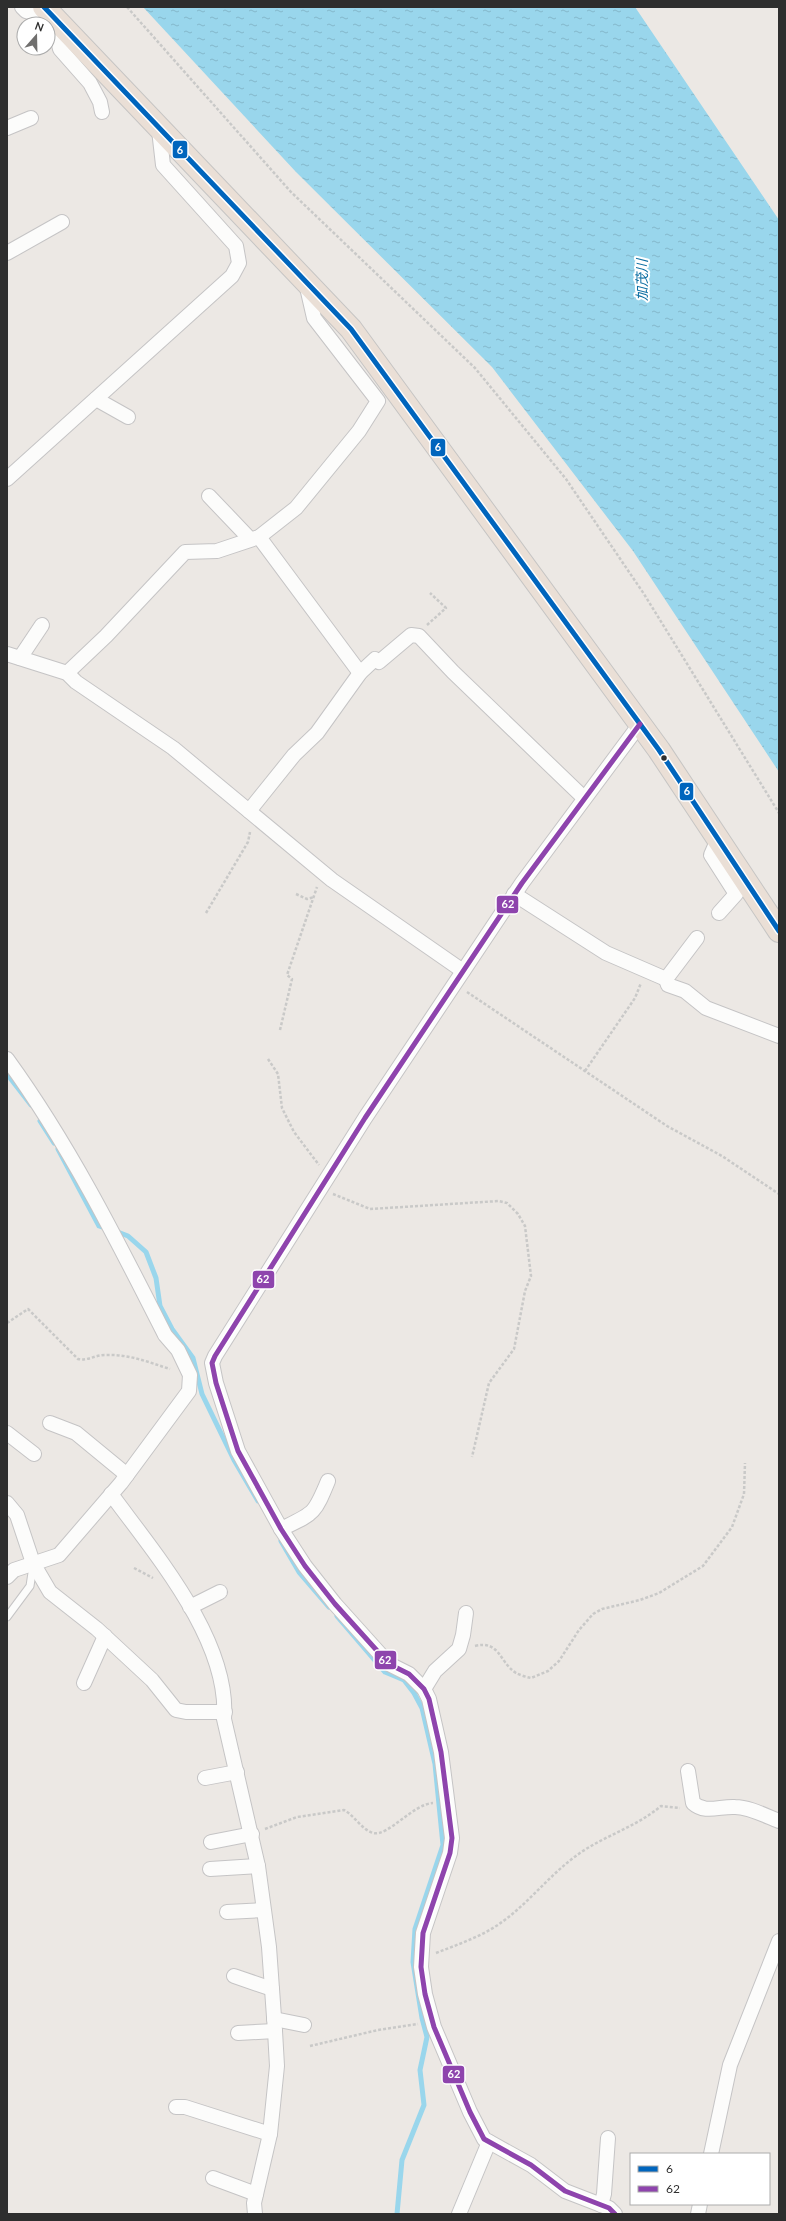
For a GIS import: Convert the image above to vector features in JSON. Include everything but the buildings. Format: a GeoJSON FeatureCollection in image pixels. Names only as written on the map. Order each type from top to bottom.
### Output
{"type":"FeatureCollection","features":[{"type":"Feature","properties":{"kind":"highway"},"geometry":{"type":"LineString","coordinates":[[48,13],[351,329],[640,724],[779,931]]}},
{"type":"Feature","properties":{"kind":"street"},"geometry":{"type":"LineString","coordinates":[[22,7],[26,11],[48,13],[60,49],[90,83],[100,102],[102,112]]}},
{"type":"Feature","properties":{"kind":"street"},"geometry":{"type":"LineString","coordinates":[[7,128],[31,118]]}},
{"type":"Feature","properties":{"kind":"street"},"geometry":{"type":"LineString","coordinates":[[7,479],[232,276],[239,263],[236,246],[163,165],[159,130]]}},
{"type":"Feature","properties":{"kind":"street"},"geometry":{"type":"LineString","coordinates":[[7,253],[62,222]]}},
{"type":"Feature","properties":{"kind":"street"},"geometry":{"type":"LineString","coordinates":[[67,673],[106,636],[185,552],[216,551],[255,538],[296,508],[358,431],[378,402],[314,318],[306,283]]}},
{"type":"Feature","properties":{"kind":"street"},"geometry":{"type":"LineString","coordinates":[[96,399],[128,417]]}},
{"type":"Feature","properties":{"kind":"street"},"geometry":{"type":"LineString","coordinates":[[209,496],[255,538],[360,673]]}},
{"type":"Feature","properties":{"kind":"street"},"geometry":{"type":"LineString","coordinates":[[42,625],[13,656],[67,673],[76,682],[173,748],[322,872],[464,970]]}},
{"type":"Feature","properties":{"kind":"street"},"geometry":{"type":"LineString","coordinates":[[249,811],[294,755],[317,734],[360,673],[376,659],[379,662],[411,635],[419,636],[453,672],[584,798]]}},
{"type":"Feature","properties":{"kind":"street"},"geometry":{"type":"LineString","coordinates":[[615,2214],[609,2208],[565,2190],[531,2165],[484,2139],[470,2112],[448,2063],[433,2021],[425,1994],[421,1960],[423,1933],[450,1853],[452,1838],[441,1752],[429,1699],[424,1689],[409,1674],[389,1664],[305,1566],[282,1529],[238,1451],[212,1372],[215,1356],[324,1183],[455,983],[514,894],[640,724]]}},
{"type":"Feature","properties":{"kind":"street"},"geometry":{"type":"LineString","coordinates":[[718,839],[711,855],[736,894],[719,913]]}},
{"type":"Feature","properties":{"kind":"street"},"geometry":{"type":"LineString","coordinates":[[514,894],[606,953],[666,979],[668,985],[685,991],[706,1008],[779,1036]]}},
{"type":"Feature","properties":{"kind":"street"},"geometry":{"type":"LineString","coordinates":[[666,979],[697,938]]}},
{"type":"Feature","properties":{"kind":"street"},"geometry":{"type":"LineString","coordinates":[[7,1059],[38,1102],[70,1154],[108,1222],[165,1335],[178,1350],[191,1375],[189,1392],[127,1475],[58,1555],[14,1570],[7,1577]]}},
{"type":"Feature","properties":{"kind":"street"},"geometry":{"type":"LineString","coordinates":[[191,1375],[212,1372]]}},
{"type":"Feature","properties":{"kind":"street"},"geometry":{"type":"LineString","coordinates":[[50,1423],[76,1433],[127,1475]]}},
{"type":"Feature","properties":{"kind":"street"},"geometry":{"type":"LineString","coordinates":[[7,1433],[34,1454]]}},
{"type":"Feature","properties":{"kind":"street"},"geometry":{"type":"LineString","coordinates":[[282,1529],[309,1515],[316,1508],[328,1481]]}},
{"type":"Feature","properties":{"kind":"street"},"geometry":{"type":"LineString","coordinates":[[111,1494],[170,1574],[197,1617],[222,1682],[225,1712],[224,1719],[252,1834],[258,1866],[272,1989],[277,2066],[270,2134],[256,2194],[255,2214]]}},
{"type":"Feature","properties":{"kind":"street"},"geometry":{"type":"LineString","coordinates":[[7,1503],[17,1515],[33,1563],[50,1592],[105,1636],[152,1680],[176,1710],[186,1712],[225,1712]]}},
{"type":"Feature","properties":{"kind":"street"},"geometry":{"type":"LineString","coordinates":[[190,1607],[220,1592]]}},
{"type":"Feature","properties":{"kind":"street"},"geometry":{"type":"LineString","coordinates":[[424,1689],[435,1671],[459,1648],[463,1635],[466,1613]]}},
{"type":"Feature","properties":{"kind":"street"},"geometry":{"type":"LineString","coordinates":[[84,1683],[105,1636]]}},
{"type":"Feature","properties":{"kind":"street"},"geometry":{"type":"LineString","coordinates":[[688,1771],[693,1803],[697,1806],[704,1809],[740,1807],[779,1821]]}},
{"type":"Feature","properties":{"kind":"street"},"geometry":{"type":"LineString","coordinates":[[205,1778],[237,1772]]}},
{"type":"Feature","properties":{"kind":"street"},"geometry":{"type":"LineString","coordinates":[[211,1842],[252,1834]]}},
{"type":"Feature","properties":{"kind":"street"},"geometry":{"type":"LineString","coordinates":[[210,1868],[258,1866]]}},
{"type":"Feature","properties":{"kind":"street"},"geometry":{"type":"LineString","coordinates":[[227,1912],[263,1910]]}},
{"type":"Feature","properties":{"kind":"street"},"geometry":{"type":"LineString","coordinates":[[711,2153],[730,2065],[779,1941]]}},
{"type":"Feature","properties":{"kind":"street"},"geometry":{"type":"LineString","coordinates":[[234,1976],[272,1989]]}},
{"type":"Feature","properties":{"kind":"street"},"geometry":{"type":"LineString","coordinates":[[238,2033],[274,2025],[304,2025]]}},
{"type":"Feature","properties":{"kind":"street"},"geometry":{"type":"LineString","coordinates":[[176,2107],[185,2107],[270,2134]]}},
{"type":"Feature","properties":{"kind":"street"},"geometry":{"type":"LineString","coordinates":[[601,2205],[604,2194],[608,2138]]}},
{"type":"Feature","properties":{"kind":"street"},"geometry":{"type":"LineString","coordinates":[[459,2214],[489,2142]]}},
{"type":"Feature","properties":{"kind":"street"},"geometry":{"type":"LineString","coordinates":[[213,2178],[256,2194]]}},
{"type":"Feature","properties":{"kind":"lane"},"geometry":{"type":"LineString","coordinates":[[7,1617],[30,1586],[33,1563]]}},
{"type":"Feature","properties":{"kind":"path"},"geometry":{"type":"LineString","coordinates":[[127,7],[291,192],[475,368],[561,473],[644,594],[779,813]]}},
{"type":"Feature","properties":{"kind":"path"},"geometry":{"type":"LineString","coordinates":[[419,636],[420,632],[446,608],[430,593]]}},
{"type":"Feature","properties":{"kind":"path"},"geometry":{"type":"LineString","coordinates":[[206,913],[248,842],[251,828],[249,811]]}},
{"type":"Feature","properties":{"kind":"path"},"geometry":{"type":"LineString","coordinates":[[280,1030],[292,979],[287,975],[322,872]]}},
{"type":"Feature","properties":{"kind":"path"},"geometry":{"type":"LineString","coordinates":[[296,894],[308,898],[314,897]]}},
{"type":"Feature","properties":{"kind":"path"},"geometry":{"type":"LineString","coordinates":[[585,1071],[635,998],[641,987],[643,969]]}},
{"type":"Feature","properties":{"kind":"path"},"geometry":{"type":"LineString","coordinates":[[455,983],[667,1126],[722,1156],[779,1194]]}},
{"type":"Feature","properties":{"kind":"path"},"geometry":{"type":"LineString","coordinates":[[268,1059],[278,1074],[282,1108],[294,1132],[324,1183],[370,1209],[499,1201],[507,1203],[518,1214],[525,1226],[532,1276],[525,1291],[514,1349],[489,1383],[472,1457]]}},
{"type":"Feature","properties":{"kind":"path"},"geometry":{"type":"LineString","coordinates":[[7,1323],[28,1309],[78,1359],[84,1360],[103,1355],[130,1356],[191,1375]]}},
{"type":"Feature","properties":{"kind":"path"},"geometry":{"type":"LineString","coordinates":[[459,1648],[482,1644],[489,1646],[498,1651],[507,1665],[516,1673],[531,1678],[548,1671],[559,1661],[579,1630],[593,1614],[602,1609],[640,1600],[659,1593],[703,1566],[732,1527],[744,1494],[745,1463]]}},
{"type":"Feature","properties":{"kind":"path"},"geometry":{"type":"LineString","coordinates":[[252,1834],[297,1817],[344,1810],[365,1828],[374,1833],[382,1833],[414,1808],[426,1803],[448,1802]]}},
{"type":"Feature","properties":{"kind":"path"},"geometry":{"type":"LineString","coordinates":[[421,1960],[482,1934],[502,1922],[519,1908],[561,1866],[605,1837],[631,1827],[661,1806],[666,1805],[692,1810],[697,1806]]}},
{"type":"Feature","properties":{"kind":"path"},"geometry":{"type":"LineString","coordinates":[[310,2046],[378,2030],[433,2021]]}},
{"type":"Feature","properties":{"kind":"water","name":"加茂川"},"geometry":{"type":"Polygon","coordinates":[[[143,7],[635,7],[779,220],[779,772],[633,551],[492,367],[296,172],[143,7]]]}},
{"type":"Feature","properties":{"kind":"waterway"},"geometry":{"type":"LineString","coordinates":[[7,1074],[31,1105]]}},
{"type":"Feature","properties":{"kind":"waterway"},"geometry":{"type":"LineString","coordinates":[[40,1121],[54,1143]]}},
{"type":"Feature","properties":{"kind":"waterway"},"geometry":{"type":"LineString","coordinates":[[58,1149],[99,1226],[108,1229]]}},
{"type":"Feature","properties":{"kind":"waterway"},"geometry":{"type":"LineString","coordinates":[[115,1231],[128,1236],[146,1252],[156,1278],[160,1306],[172,1329],[193,1358],[202,1394],[234,1460],[258,1501]]}},
{"type":"Feature","properties":{"kind":"waterway"},"geometry":{"type":"LineString","coordinates":[[281,1541],[299,1572],[329,1607]]}},
{"type":"Feature","properties":{"kind":"waterway"},"geometry":{"type":"LineString","coordinates":[[337,1616],[385,1672],[404,1680],[414,1693],[422,1708],[435,1764],[443,1845],[415,1929],[413,1962],[422,2018],[427,2037],[420,2070],[424,2105],[402,2160],[397,2214]]}},
{"type":"Feature","properties":{"kind":"transit line","name":"6"},"geometry":{"type":"LineString","coordinates":[[44,7],[351,329],[659,750],[779,931]]}},
{"type":"Feature","properties":{"kind":"transit line","name":"62"},"geometry":{"type":"LineString","coordinates":[[615,2214],[609,2208],[565,2191],[531,2165],[484,2139],[470,2112],[434,2027],[425,1994],[421,1967],[423,1933],[450,1853],[452,1838],[441,1752],[429,1699],[424,1689],[409,1674],[389,1664],[335,1604],[305,1566],[281,1529],[238,1451],[216,1383],[212,1363],[365,1118],[522,883],[640,724]]}}]}
